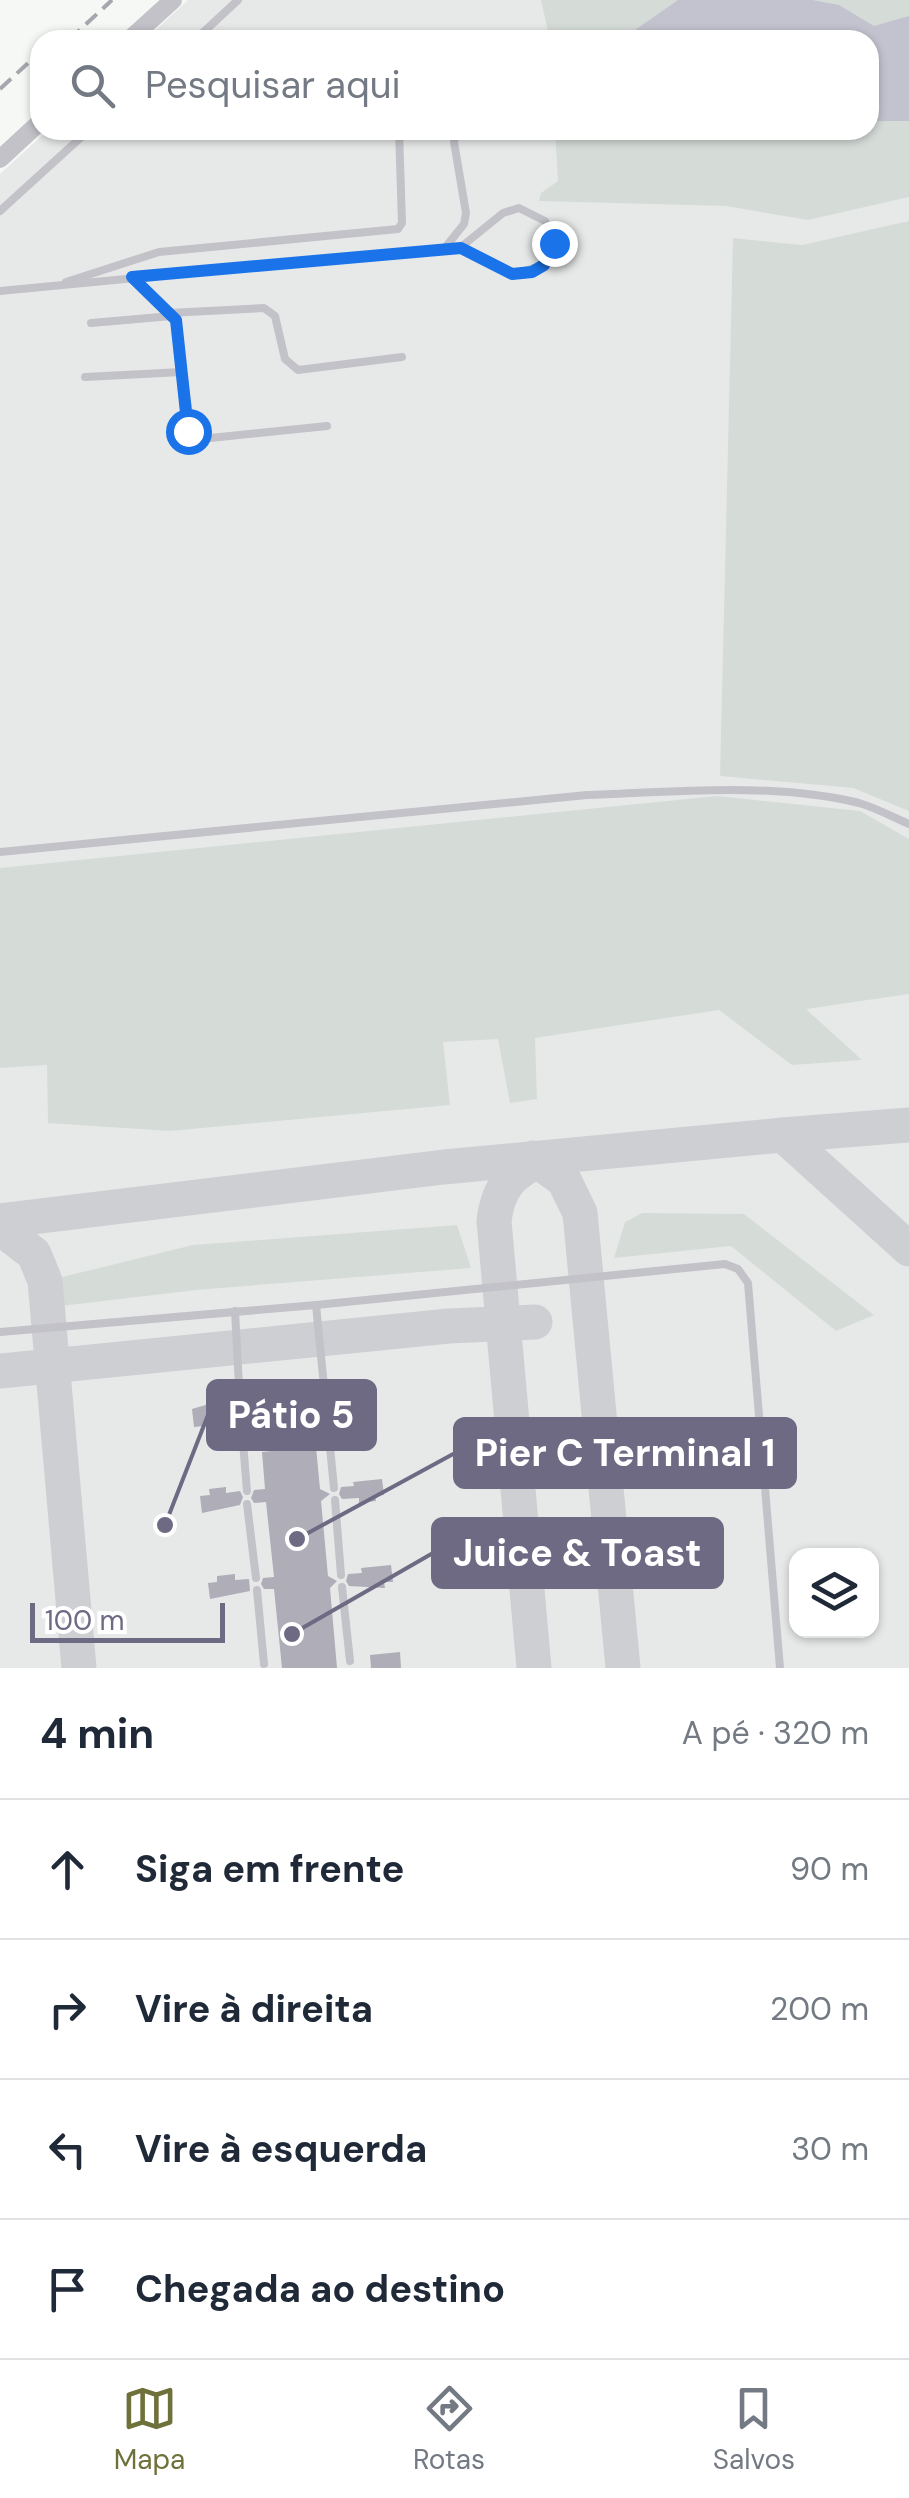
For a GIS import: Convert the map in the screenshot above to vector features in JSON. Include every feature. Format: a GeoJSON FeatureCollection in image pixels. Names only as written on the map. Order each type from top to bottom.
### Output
{"type":"FeatureCollection","features":[{"type":"Feature","properties":{"kind":"street"},"geometry":{"type":"LineString","coordinates":[[141,30],[173,0]]}},
{"type":"Feature","properties":{"kind":"street"},"geometry":{"type":"LineString","coordinates":[[0,159],[30,131]]}},
{"type":"Feature","properties":{"kind":"lane"},"geometry":{"type":"LineString","coordinates":[[206,30],[238,0]]}},
{"type":"Feature","properties":{"kind":"lane"},"geometry":{"type":"LineString","coordinates":[[0,211],[78,140]]}},
{"type":"Feature","properties":{"kind":"lane"},"geometry":{"type":"LineString","coordinates":[[52,286],[159,252],[398,229],[402,223],[398,140]]}},
{"type":"Feature","properties":{"kind":"lane"},"geometry":{"type":"LineString","coordinates":[[444,249],[464,224],[466,212],[465,186],[454,140]]}},
{"type":"Feature","properties":{"kind":"lane"},"geometry":{"type":"LineString","coordinates":[[0,291],[461,248],[512,274],[532,272],[544,265],[554,243],[545,221],[519,208],[503,213],[461,248]]}},
{"type":"Feature","properties":{"kind":"lane"},"geometry":{"type":"LineString","coordinates":[[132,277],[171,315],[192,436],[201,439],[328,426]]}},
{"type":"Feature","properties":{"kind":"lane"},"geometry":{"type":"LineString","coordinates":[[91,322],[264,308],[275,316],[285,360],[298,370],[402,358]]}},
{"type":"Feature","properties":{"kind":"lane"},"geometry":{"type":"LineString","coordinates":[[85,376],[182,372]]}},
{"type":"Feature","properties":{"kind":"lane"},"geometry":{"type":"LineString","coordinates":[[0,852],[567,797],[658,792],[752,791],[859,804],[909,824]]}},
{"type":"Feature","properties":{"kind":"lane"},"geometry":{"type":"LineString","coordinates":[[0,1332],[725,1264],[738,1269],[748,1283],[780,1668]]}},
{"type":"Feature","properties":{"kind":"lane"},"geometry":{"type":"LineString","coordinates":[[316,1305],[334,1488]]}},
{"type":"Feature","properties":{"kind":"lane"},"geometry":{"type":"LineString","coordinates":[[235,1311],[240,1404]]}},
{"type":"Feature","properties":{"kind":"lane"},"geometry":{"type":"LineString","coordinates":[[241,1418],[247,1491]]}},
{"type":"Feature","properties":{"kind":"lane"},"geometry":{"type":"LineString","coordinates":[[336,1500],[341,1574]]}},
{"type":"Feature","properties":{"kind":"lane"},"geometry":{"type":"LineString","coordinates":[[248,1504],[256,1578]]}},
{"type":"Feature","properties":{"kind":"lane"},"geometry":{"type":"LineString","coordinates":[[342,1587],[350,1661]]}},
{"type":"Feature","properties":{"kind":"lane"},"geometry":{"type":"LineString","coordinates":[[257,1590],[264,1664]]}},
{"type":"Feature","properties":{"kind":"shaded area"},"geometry":{"type":"Polygon","coordinates":[[[188,0],[909,0],[909,1668],[0,1668],[0,174],[37,140],[879,140],[879,30],[156,30],[188,0]]]}},
{"type":"Feature","properties":{"kind":"shaded area"},"geometry":{"type":"Polygon","coordinates":[[[541,0],[909,0],[909,197],[808,220],[726,206],[539,201],[541,193],[558,181],[556,140],[879,140],[879,30],[548,30],[541,0]]]}},
{"type":"Feature","properties":{"kind":"shaded area"},"geometry":{"type":"Polygon","coordinates":[[[678,0],[812,0],[839,5],[874,26],[909,16],[909,121],[879,121],[879,30],[635,30],[678,0]]]}},
{"type":"Feature","properties":{"kind":"shaded area"},"geometry":{"type":"Polygon","coordinates":[[[909,221],[909,811],[853,788],[720,776],[733,238],[802,245],[909,221]]]}},
{"type":"Feature","properties":{"kind":"shaded area"},"geometry":{"type":"Polygon","coordinates":[[[717,796],[860,811],[909,839],[909,994],[806,1009],[862,1060],[792,1065],[719,1010],[535,1038],[537,1099],[510,1103],[498,1039],[443,1042],[450,1105],[170,1131],[48,1123],[47,1065],[0,1068],[0,868],[717,796]]]}},
{"type":"Feature","properties":{"kind":"shaded area"},"geometry":{"type":"Polygon","coordinates":[[[642,1213],[744,1214],[874,1315],[836,1331],[731,1246],[614,1258],[625,1222],[642,1213]]]}},
{"type":"Feature","properties":{"kind":"shaded area"},"geometry":{"type":"Polygon","coordinates":[[[457,1225],[471,1268],[196,1290],[61,1306],[58,1278],[193,1245],[457,1225]]]}},
{"type":"Feature","properties":{"kind":"building"},"geometry":{"type":"Polygon","coordinates":[[[292,1400],[296,1448],[316,1447],[320,1489],[330,1494],[321,1501],[328,1576],[337,1581],[330,1588],[337,1668],[282,1668],[274,1589],[264,1589],[261,1584],[263,1578],[274,1577],[266,1502],[254,1503],[251,1498],[254,1490],[265,1489],[262,1452],[281,1450],[278,1414],[248,1417],[244,1411],[247,1404],[292,1400]]]}},
{"type":"Feature","properties":{"kind":"building"},"geometry":{"type":"Polygon","coordinates":[[[219,1401],[219,1406],[232,1405],[237,1412],[234,1418],[224,1419],[224,1424],[194,1427],[192,1409],[219,1401]]]}},
{"type":"Feature","properties":{"kind":"building"},"geometry":{"type":"Polygon","coordinates":[[[382,1479],[384,1495],[375,1496],[376,1501],[359,1503],[359,1498],[342,1499],[339,1494],[341,1487],[354,1486],[353,1482],[382,1479]]]}},
{"type":"Feature","properties":{"kind":"building"},"geometry":{"type":"Polygon","coordinates":[[[226,1487],[226,1493],[240,1491],[240,1505],[202,1513],[200,1496],[210,1495],[209,1489],[226,1487]]]}},
{"type":"Feature","properties":{"kind":"building"},"geometry":{"type":"Polygon","coordinates":[[[391,1565],[393,1582],[384,1582],[385,1588],[349,1586],[346,1581],[348,1574],[362,1573],[361,1568],[391,1565]]]}},
{"type":"Feature","properties":{"kind":"building"},"geometry":{"type":"Polygon","coordinates":[[[235,1574],[235,1580],[249,1579],[250,1591],[210,1599],[208,1583],[217,1582],[217,1576],[235,1574]]]}},
{"type":"Feature","properties":{"kind":"building"},"geometry":{"type":"Polygon","coordinates":[[[400,1652],[401,1668],[371,1668],[370,1655],[400,1652]]]}},
{"type":"Feature","properties":{"kind":"taxiway"},"geometry":{"type":"LineString","coordinates":[[783,1135],[909,1125]]}},
{"type":"Feature","properties":{"kind":"taxiway"},"geometry":{"type":"LineString","coordinates":[[0,1221],[444,1167],[783,1135],[909,1249]]}},
{"type":"Feature","properties":{"kind":"taxiway"},"geometry":{"type":"LineString","coordinates":[[533,1158],[564,1180],[580,1213],[623,1668]]}},
{"type":"Feature","properties":{"kind":"taxiway"},"geometry":{"type":"LineString","coordinates":[[534,1668],[494,1221],[508,1182],[542,1159]]}},
{"type":"Feature","properties":{"kind":"taxiway"},"geometry":{"type":"LineString","coordinates":[[0,1228],[34,1254],[45,1281],[79,1668]]}},
{"type":"Feature","properties":{"kind":"taxiway"},"geometry":{"type":"LineString","coordinates":[[0,1371],[449,1326],[535,1322]]}},
{"type":"Feature","properties":{"kind":"railway"},"geometry":{"type":"LineString","coordinates":[[80,30],[112,0]]}},
{"type":"Feature","properties":{"kind":"railway"},"geometry":{"type":"LineString","coordinates":[[0,89],[30,61]]}},
{"type":"Feature","properties":{"kind":"place","name":"Pátio 5"},"geometry":{"type":"Point","coordinates":[165,1525]}},
{"type":"Feature","properties":{"kind":"place","name":"Pier C Terminal 1"},"geometry":{"type":"Point","coordinates":[297,1539]}},
{"type":"Feature","properties":{"kind":"place","name":"Juice & Toast"},"geometry":{"type":"Point","coordinates":[292,1634]}},
{"type":"Feature","properties":{"kind":"route"},"geometry":{"type":"LineString","coordinates":[[188,431],[176,320],[132,277],[461,248],[512,274],[532,272],[544,265],[554,243]]}}]}
